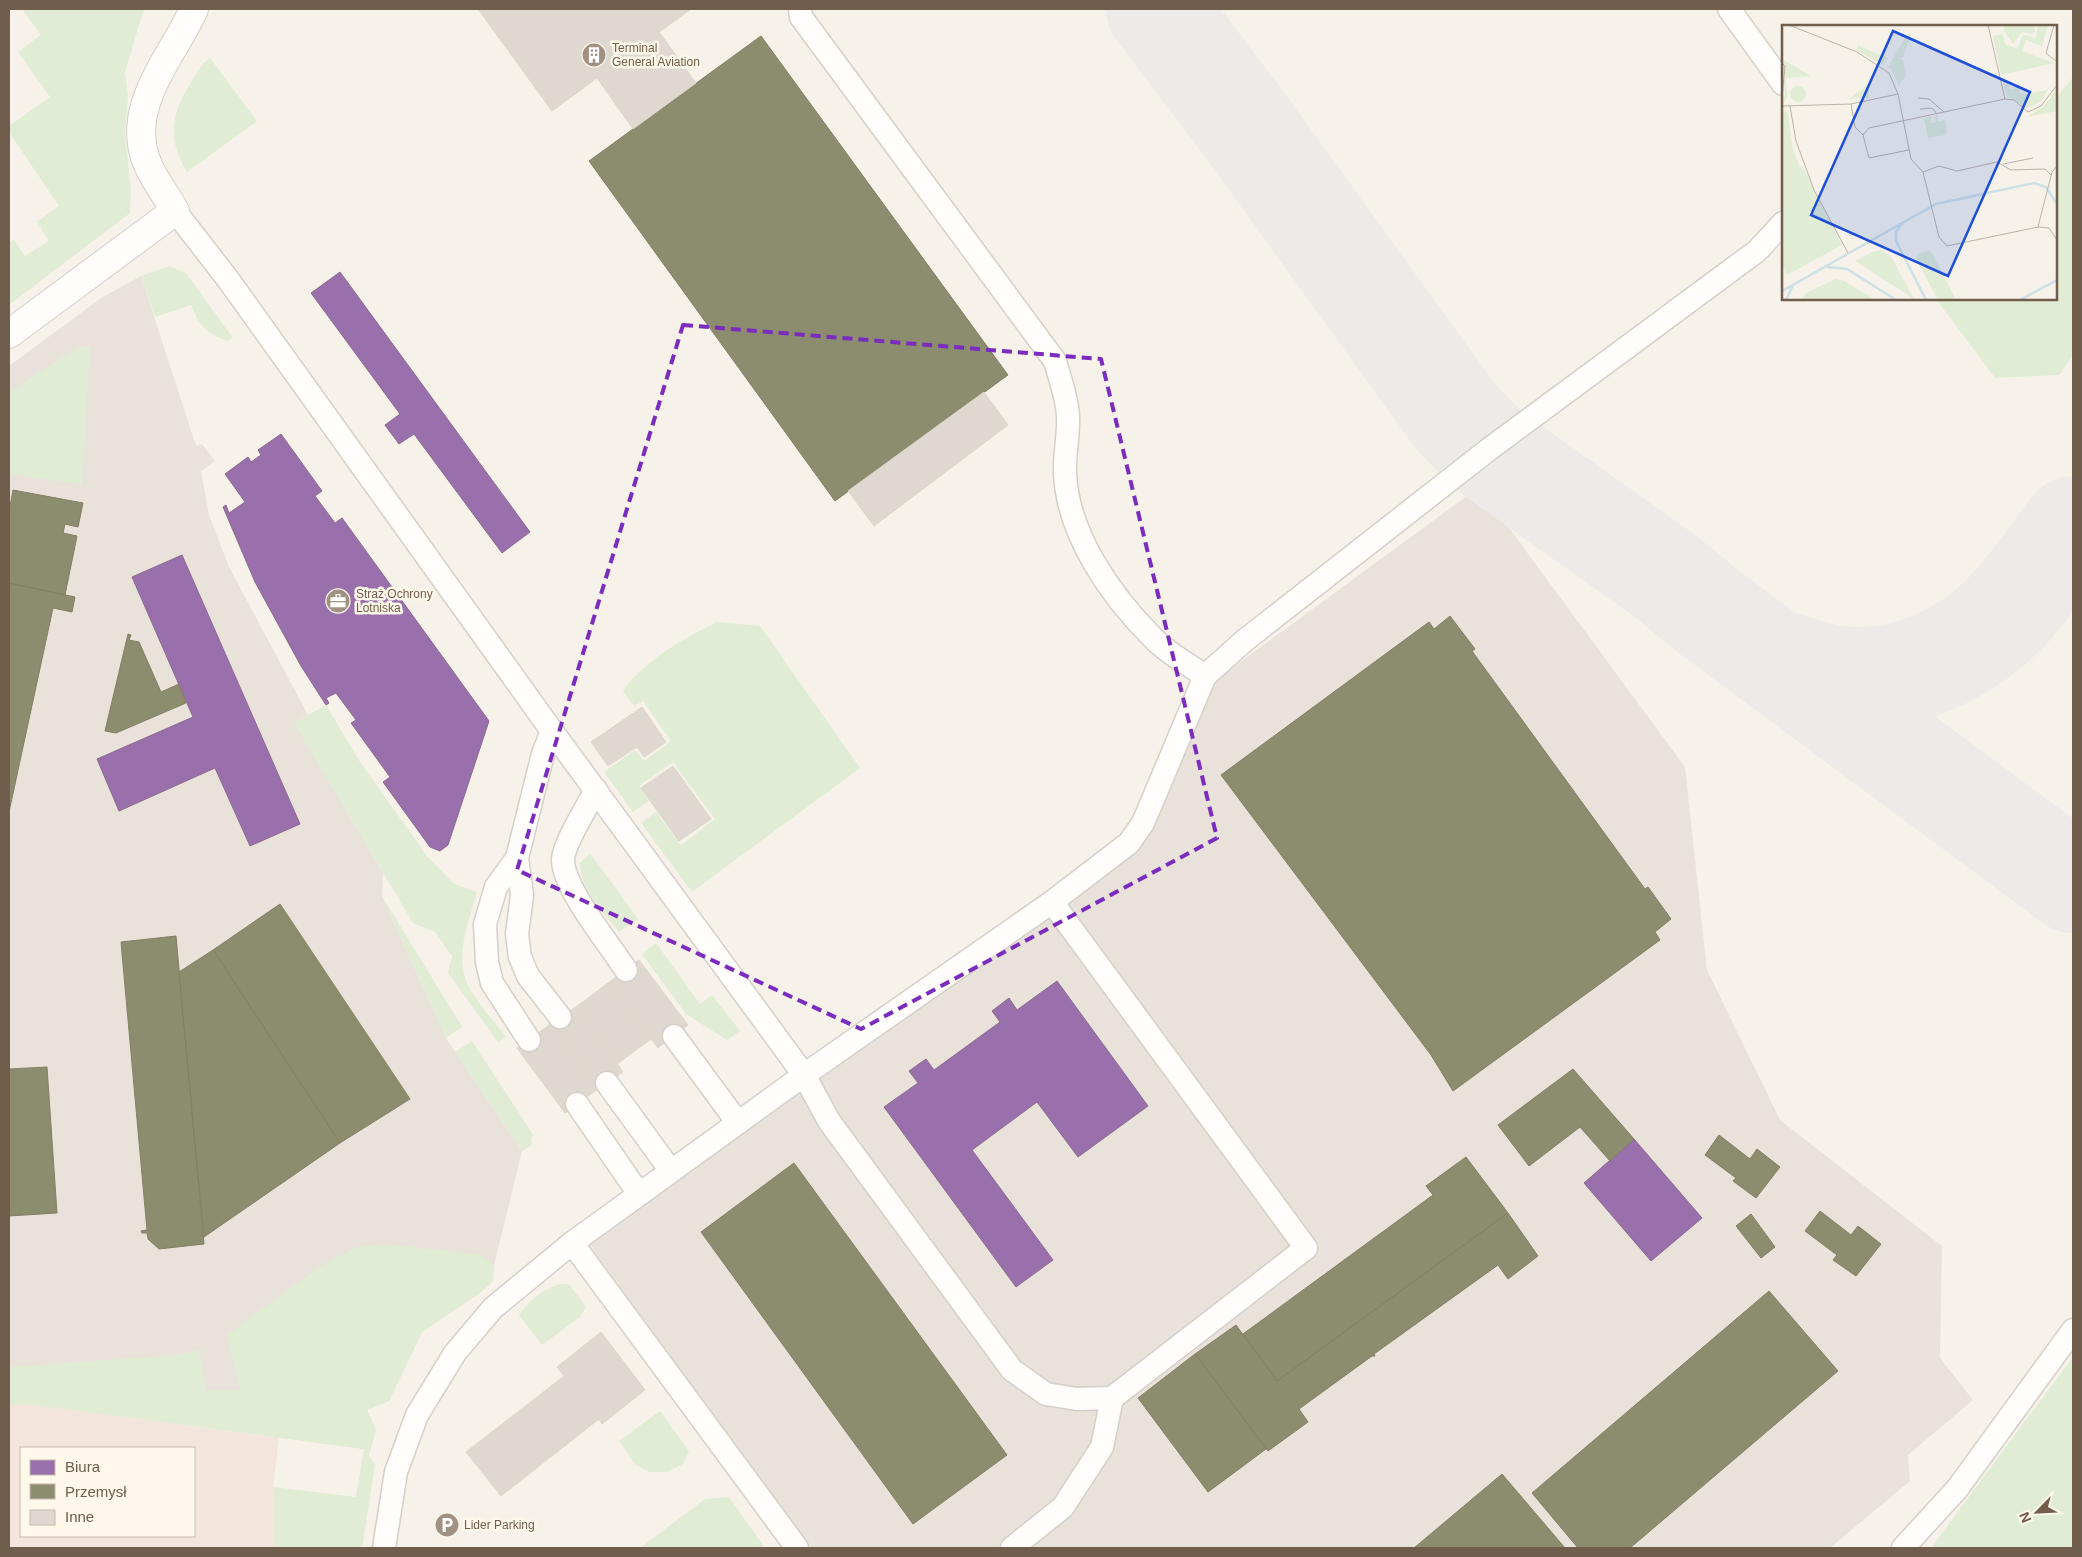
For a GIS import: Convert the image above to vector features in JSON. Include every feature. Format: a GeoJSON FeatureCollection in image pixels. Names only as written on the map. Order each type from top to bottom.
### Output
{"type":"FeatureCollection","features":[{"type":"Feature","properties":{"kind":"street"},"geometry":{"type":"LineString","coordinates":[[9,334],[176,211],[148,164],[142,141],[142,116],[146,96],[194,9]]}},
{"type":"Feature","properties":{"kind":"lane"},"geometry":{"type":"LineString","coordinates":[[800,9],[801,17],[1055,361],[1065,395],[1068,417],[1065,474],[1074,516],[1086,548],[1106,583],[1154,639],[1205,676]]}},
{"type":"Feature","properties":{"kind":"lane"},"geometry":{"type":"LineString","coordinates":[[1729,9],[1782,83]]}},
{"type":"Feature","properties":{"kind":"lane"},"geometry":{"type":"LineString","coordinates":[[176,211],[232,285],[552,730],[804,1075],[829,1121],[1012,1370],[1046,1394],[1077,1399],[1112,1398],[1306,1248],[1052,902]]}},
{"type":"Feature","properties":{"kind":"lane"},"geometry":{"type":"LineString","coordinates":[[384,1548],[396,1472],[417,1415],[455,1353],[493,1308],[572,1243],[639,1194],[804,1075],[1052,902],[1129,843],[1143,823],[1205,676],[1244,641],[1488,450],[1757,251],[1782,224]]}},
{"type":"Feature","properties":{"kind":"lane"},"geometry":{"type":"LineString","coordinates":[[529,1040],[492,983],[487,962],[485,924],[496,887],[517,858],[552,730]]}},
{"type":"Feature","properties":{"kind":"lane"},"geometry":{"type":"LineString","coordinates":[[596,790],[566,847],[563,860],[574,894],[626,970]]}},
{"type":"Feature","properties":{"kind":"lane"},"geometry":{"type":"LineString","coordinates":[[517,858],[522,895],[517,934],[520,957],[528,976],[560,1017]]}},
{"type":"Feature","properties":{"kind":"lane"},"geometry":{"type":"LineString","coordinates":[[674,1036],[738,1123]]}},
{"type":"Feature","properties":{"kind":"lane"},"geometry":{"type":"LineString","coordinates":[[607,1083],[671,1171]]}},
{"type":"Feature","properties":{"kind":"lane"},"geometry":{"type":"LineString","coordinates":[[577,1104],[639,1194]]}},
{"type":"Feature","properties":{"kind":"lane"},"geometry":{"type":"LineString","coordinates":[[572,1243],[797,1548]]}},
{"type":"Feature","properties":{"kind":"lane"},"geometry":{"type":"LineString","coordinates":[[1904,1548],[1957,1488],[2073,1330]]}},
{"type":"Feature","properties":{"kind":"lane"},"geometry":{"type":"LineString","coordinates":[[1012,1548],[1063,1506],[1102,1447],[1112,1398]]}},
{"type":"Feature","properties":{"kind":"highlighted area"},"geometry":{"type":"Polygon","coordinates":[[[683,325],[1101,359],[1217,838],[861,1029],[517,870],[683,325]]]}},
{"type":"Feature","properties":{"kind":"shaded area"},"geometry":{"type":"Polygon","coordinates":[[[141,276],[195,443],[197,446],[202,444],[215,461],[201,471],[209,515],[229,567],[308,715],[295,723],[383,873],[382,896],[446,1038],[522,1151],[494,1266],[493,1281],[481,1292],[422,1332],[389,1401],[367,1410],[376,1430],[369,1455],[375,1465],[364,1449],[26,1404],[9,1405],[9,366],[101,298],[141,276]]]}},
{"type":"Feature","properties":{"kind":"shaded area"},"geometry":{"type":"Polygon","coordinates":[[[1479,487],[1685,767],[1707,970],[1780,1120],[1942,1246],[1940,1358],[1973,1400],[1908,1455],[1910,1481],[1830,1548],[810,1548],[588,1243],[1140,847],[1209,685],[1479,487]]]}},
{"type":"Feature","properties":{"kind":"shaded area"},"geometry":{"type":"Polygon","coordinates":[[[26,1404],[279,1438],[273,1487],[274,1548],[9,1548],[9,1405],[26,1404]]]}},
{"type":"Feature","properties":{"kind":"green space"},"geometry":{"type":"Polygon","coordinates":[[[22,9],[144,9],[125,72],[128,95],[125,134],[131,191],[130,213],[9,305],[9,243],[14,240],[25,256],[49,241],[37,222],[59,206],[9,132],[9,126],[50,97],[18,52],[41,35],[22,9]]]}},
{"type":"Feature","properties":{"kind":"green space"},"geometry":{"type":"Polygon","coordinates":[[[210,58],[257,121],[187,172],[174,139],[175,118],[193,78],[210,58]]]}},
{"type":"Feature","properties":{"kind":"green space"},"geometry":{"type":"Polygon","coordinates":[[[2073,77],[2073,355],[2059,375],[1995,378],[1937,300],[2057,300],[2057,98],[2073,77]]]}},
{"type":"Feature","properties":{"kind":"green space"},"geometry":{"type":"Polygon","coordinates":[[[169,266],[186,273],[233,338],[227,341],[213,335],[204,328],[197,319],[191,305],[155,317],[141,276],[169,266]]]}},
{"type":"Feature","properties":{"kind":"green space"},"geometry":{"type":"Polygon","coordinates":[[[79,347],[90,347],[82,484],[9,474],[9,392],[79,347]]]}},
{"type":"Feature","properties":{"kind":"green space"},"geometry":{"type":"Polygon","coordinates":[[[717,622],[760,626],[860,768],[692,892],[641,823],[656,812],[681,845],[715,819],[673,762],[639,786],[649,801],[633,812],[604,772],[635,750],[644,761],[671,741],[643,701],[634,706],[623,691],[641,670],[666,651],[717,622]]]}},
{"type":"Feature","properties":{"kind":"green space"},"geometry":{"type":"Polygon","coordinates":[[[326,705],[360,762],[427,856],[454,884],[477,892],[464,937],[462,960],[467,983],[475,997],[506,1037],[498,1042],[448,973],[452,956],[435,932],[413,923],[294,723],[326,705]]]}},
{"type":"Feature","properties":{"kind":"green space"},"geometry":{"type":"Polygon","coordinates":[[[590,853],[638,919],[619,932],[594,900],[584,882],[580,863],[590,853]]]}},
{"type":"Feature","properties":{"kind":"green space"},"geometry":{"type":"Polygon","coordinates":[[[382,896],[462,1027],[446,1038],[382,896]]]}},
{"type":"Feature","properties":{"kind":"green space"},"geometry":{"type":"Polygon","coordinates":[[[656,943],[700,1004],[712,995],[740,1031],[727,1040],[686,1014],[642,954],[656,943]]]}},
{"type":"Feature","properties":{"kind":"green space"},"geometry":{"type":"Polygon","coordinates":[[[472,1041],[534,1136],[531,1137],[532,1145],[522,1151],[455,1052],[472,1041]]]}},
{"type":"Feature","properties":{"kind":"green space"},"geometry":{"type":"Polygon","coordinates":[[[384,1244],[482,1255],[494,1266],[493,1281],[481,1292],[422,1332],[389,1401],[367,1410],[376,1430],[369,1455],[375,1465],[362,1548],[274,1548],[273,1487],[356,1497],[364,1449],[26,1404],[9,1405],[9,1367],[177,1355],[199,1350],[206,1391],[240,1390],[227,1335],[323,1265],[360,1246],[384,1244]]]}},
{"type":"Feature","properties":{"kind":"green space"},"geometry":{"type":"Polygon","coordinates":[[[561,1284],[569,1284],[586,1307],[580,1317],[542,1345],[519,1315],[537,1295],[561,1284]]]}},
{"type":"Feature","properties":{"kind":"green space"},"geometry":{"type":"Polygon","coordinates":[[[2073,1357],[2073,1548],[1931,1548],[1933,1545],[2073,1357]]]}},
{"type":"Feature","properties":{"kind":"green space"},"geometry":{"type":"Polygon","coordinates":[[[660,1411],[689,1451],[683,1464],[667,1472],[650,1472],[636,1465],[619,1441],[660,1411]]]}},
{"type":"Feature","properties":{"kind":"green space"},"geometry":{"type":"Polygon","coordinates":[[[729,1497],[765,1548],[640,1548],[705,1499],[729,1497]]]}},
{"type":"Feature","properties":{"kind":"building: Biura"},"geometry":{"type":"Polygon","coordinates":[[[340,272],[530,532],[502,553],[414,434],[399,444],[385,425],[400,414],[311,293],[340,272]]]}},
{"type":"Feature","properties":{"kind":"building: Biura"},"geometry":{"type":"Polygon","coordinates":[[[281,434],[322,491],[315,496],[335,523],[342,518],[489,721],[448,845],[440,851],[430,847],[383,782],[390,777],[351,723],[356,720],[336,693],[326,698],[329,703],[326,705],[301,666],[255,582],[223,507],[226,505],[229,513],[245,502],[225,474],[248,457],[251,462],[261,455],[258,450],[281,434]]]}},
{"type":"Feature","properties":{"kind":"building: Biura"},"geometry":{"type":"Polygon","coordinates":[[[182,555],[300,824],[250,846],[215,768],[119,811],[97,759],[193,717],[132,577],[182,555]]]}},
{"type":"Feature","properties":{"kind":"building: Biura"},"geometry":{"type":"Polygon","coordinates":[[[1057,981],[1148,1106],[1078,1157],[1037,1102],[972,1150],[1053,1260],[1016,1287],[884,1107],[918,1083],[909,1071],[926,1059],[934,1070],[1000,1022],[992,1011],[1009,998],[1017,1010],[1057,981]]]}},
{"type":"Feature","properties":{"kind":"building: Biura"},"geometry":{"type":"Polygon","coordinates":[[[1634,1139],[1702,1218],[1651,1261],[1584,1183],[1634,1139]]]}},
{"type":"Feature","properties":{"kind":"building: Przemysł"},"geometry":{"type":"Polygon","coordinates":[[[761,36],[1008,375],[835,501],[589,161],[761,36]]]}},
{"type":"Feature","properties":{"kind":"building: Przemysł"},"geometry":{"type":"Polygon","coordinates":[[[13,490],[83,503],[78,527],[65,524],[63,533],[77,536],[65,595],[9,583],[9,512],[13,490]]]}},
{"type":"Feature","properties":{"kind":"building: Przemysł"},"geometry":{"type":"Polygon","coordinates":[[[9,583],[75,597],[72,612],[53,608],[9,812],[9,583]]]}},
{"type":"Feature","properties":{"kind":"building: Przemysł"},"geometry":{"type":"Polygon","coordinates":[[[1450,616],[1475,649],[1472,651],[1645,889],[1648,887],[1671,919],[1655,932],[1660,940],[1453,1091],[1431,1055],[1221,775],[1429,622],[1434,629],[1450,616]]]}},
{"type":"Feature","properties":{"kind":"building: Przemysł"},"geometry":{"type":"Polygon","coordinates":[[[128,634],[131,635],[129,640],[139,642],[161,692],[179,684],[186,703],[116,733],[105,731],[128,634]]]}},
{"type":"Feature","properties":{"kind":"building: Przemysł"},"geometry":{"type":"Polygon","coordinates":[[[280,904],[410,1099],[340,1143],[213,950],[280,904]]]}},
{"type":"Feature","properties":{"kind":"building: Przemysł"},"geometry":{"type":"Polygon","coordinates":[[[176,936],[204,1244],[159,1249],[148,1239],[147,1233],[142,1233],[141,1231],[147,1230],[121,942],[176,936]]]}},
{"type":"Feature","properties":{"kind":"building: Przemysł"},"geometry":{"type":"Polygon","coordinates":[[[213,950],[340,1143],[204,1237],[179,972],[213,950]]]}},
{"type":"Feature","properties":{"kind":"building: Przemysł"},"geometry":{"type":"Polygon","coordinates":[[[47,1067],[57,1213],[9,1216],[9,1069],[47,1067]]]}},
{"type":"Feature","properties":{"kind":"building: Przemysł"},"geometry":{"type":"Polygon","coordinates":[[[1573,1069],[1634,1139],[1610,1161],[1580,1127],[1529,1166],[1498,1125],[1573,1069]]]}},
{"type":"Feature","properties":{"kind":"building: Przemysł"},"geometry":{"type":"Polygon","coordinates":[[[1719,1135],[1750,1159],[1757,1149],[1780,1167],[1756,1198],[1733,1181],[1736,1178],[1705,1155],[1719,1135]]]}},
{"type":"Feature","properties":{"kind":"building: Przemysł"},"geometry":{"type":"Polygon","coordinates":[[[1466,1157],[1508,1213],[1277,1381],[1243,1334],[1433,1195],[1426,1186],[1466,1157]]]}},
{"type":"Feature","properties":{"kind":"building: Przemysł"},"geometry":{"type":"Polygon","coordinates":[[[794,1163],[1007,1455],[913,1524],[701,1232],[794,1163]]]}},
{"type":"Feature","properties":{"kind":"building: Przemysł"},"geometry":{"type":"Polygon","coordinates":[[[1820,1211],[1851,1235],[1858,1226],[1881,1244],[1856,1276],[1833,1260],[1837,1255],[1805,1231],[1820,1211]]]}},
{"type":"Feature","properties":{"kind":"building: Przemysł"},"geometry":{"type":"Polygon","coordinates":[[[1508,1213],[1538,1256],[1508,1279],[1498,1265],[1374,1354],[1375,1356],[1372,1356],[1299,1409],[1308,1422],[1268,1451],[1195,1354],[1236,1325],[1277,1381],[1508,1213]]]}},
{"type":"Feature","properties":{"kind":"building: Przemysł"},"geometry":{"type":"Polygon","coordinates":[[[1751,1214],[1775,1247],[1761,1258],[1736,1226],[1751,1214]]]}},
{"type":"Feature","properties":{"kind":"building: Przemysł"},"geometry":{"type":"Polygon","coordinates":[[[1769,1291],[1838,1371],[1630,1548],[1578,1548],[1532,1493],[1769,1291]]]}},
{"type":"Feature","properties":{"kind":"building: Przemysł"},"geometry":{"type":"Polygon","coordinates":[[[1195,1354],[1266,1449],[1208,1492],[1138,1398],[1195,1354]]]}},
{"type":"Feature","properties":{"kind":"building: Przemysł"},"geometry":{"type":"Polygon","coordinates":[[[1502,1474],[1565,1548],[1414,1548],[1502,1474]]]}},
{"type":"Feature","properties":{"kind":"building: Inne","name":"Terminal General Aviation"},"geometry":{"type":"Polygon","coordinates":[[[478,9],[691,9],[659,32],[696,83],[633,129],[597,78],[552,111],[478,9]]]}},
{"type":"Feature","properties":{"kind":"building: Inne"},"geometry":{"type":"Polygon","coordinates":[[[984,392],[1008,425],[874,526],[848,491],[984,392]]]}},
{"type":"Feature","properties":{"kind":"building: Inne"},"geometry":{"type":"Polygon","coordinates":[[[642,707],[666,742],[644,757],[637,747],[608,766],[591,742],[642,707]]]}},
{"type":"Feature","properties":{"kind":"building: Inne"},"geometry":{"type":"Polygon","coordinates":[[[673,766],[711,819],[679,841],[641,788],[673,766]]]}},
{"type":"Feature","properties":{"kind":"building: Inne"},"geometry":{"type":"Polygon","coordinates":[[[639,960],[688,1025],[658,1048],[608,983],[639,960]]]}},
{"type":"Feature","properties":{"kind":"building: Inne"},"geometry":{"type":"Polygon","coordinates":[[[608,983],[651,1039],[617,1064],[576,1007],[608,983]]]}},
{"type":"Feature","properties":{"kind":"building: Inne"},"geometry":{"type":"Polygon","coordinates":[[[576,1007],[623,1072],[599,1088],[552,1023],[576,1007]]]}},
{"type":"Feature","properties":{"kind":"building: Inne"},"geometry":{"type":"Polygon","coordinates":[[[552,1023],[599,1088],[565,1113],[517,1048],[552,1023]]]}},
{"type":"Feature","properties":{"kind":"building: Inne"},"geometry":{"type":"Polygon","coordinates":[[[601,1332],[645,1390],[602,1424],[599,1419],[501,1496],[466,1452],[564,1376],[557,1367],[601,1332]]]}},
{"type":"Feature","properties":{"kind":"taxiway"},"geometry":{"type":"LineString","coordinates":[[1157,9],[1247,128],[1456,417],[1488,450],[1665,576],[1709,612],[2073,882]]}},
{"type":"Feature","properties":{"kind":"taxiway"},"geometry":{"type":"LineString","coordinates":[[1775,660],[1824,674],[1865,678],[1888,676],[1933,662],[1955,652],[1975,639],[2010,608],[2027,589],[2073,527]]}},
{"type":"Feature","properties":{"kind":"place","name":"Terminal General Aviation"},"geometry":{"type":"Point","coordinates":[594,55]}},
{"type":"Feature","properties":{"kind":"place","name":"Straż Ochrony Lotniska"},"geometry":{"type":"Point","coordinates":[338,601]}},
{"type":"Feature","properties":{"kind":"place","name":"Lider Parking"},"geometry":{"type":"Point","coordinates":[447,1525]}}]}
